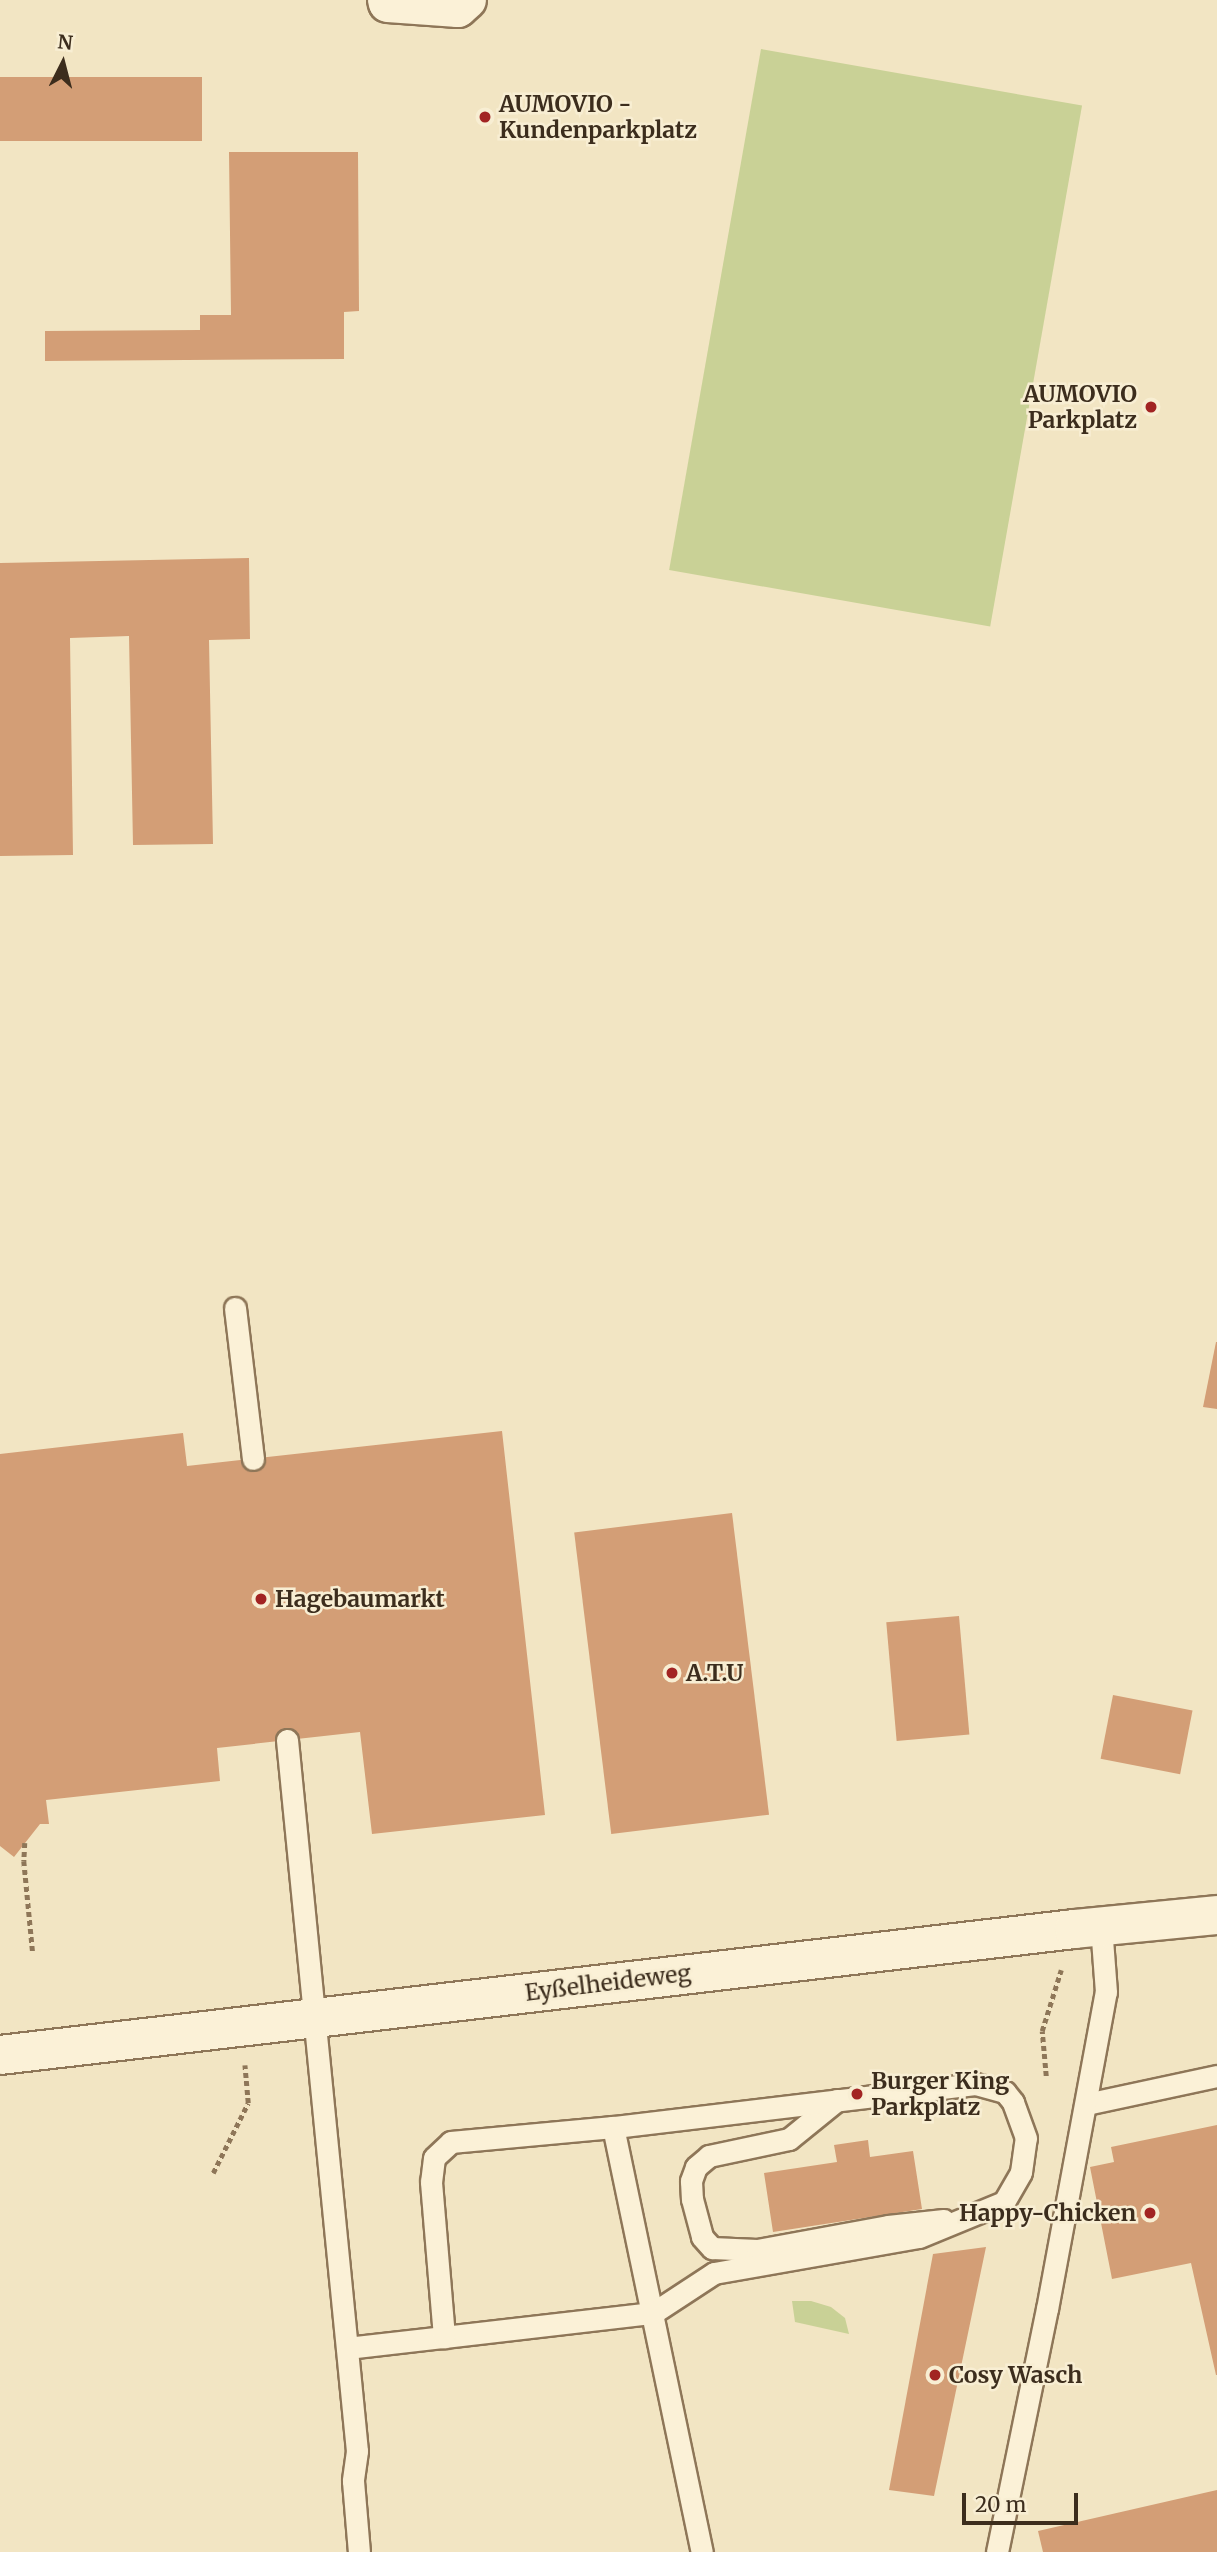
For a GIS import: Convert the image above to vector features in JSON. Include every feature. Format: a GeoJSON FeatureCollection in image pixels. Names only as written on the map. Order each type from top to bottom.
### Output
{"type":"FeatureCollection","features":[{"type":"Feature","properties":{"kind":"street"},"geometry":{"type":"LineString","coordinates":[[387,0],[387,3],[458,8],[467,0]]}},
{"type":"Feature","properties":{"kind":"street","name":"Eyßelheideweg"},"geometry":{"type":"LineString","coordinates":[[0,2054],[1088,1927],[1217,1915]]}},
{"type":"Feature","properties":{"kind":"lane"},"geometry":{"type":"LineString","coordinates":[[235,1308],[253,1459]]}},
{"type":"Feature","properties":{"kind":"lane"},"geometry":{"type":"LineString","coordinates":[[287,1740],[357,2451],[353,2481],[359,2552]]}},
{"type":"Feature","properties":{"kind":"lane"},"geometry":{"type":"LineString","coordinates":[[997,2552],[1106,1992],[1088,1927]]}},
{"type":"Feature","properties":{"kind":"lane"},"geometry":{"type":"LineString","coordinates":[[1086,2104],[1217,2077]]}},
{"type":"Feature","properties":{"kind":"lane"},"geometry":{"type":"LineString","coordinates":[[347,2348],[444,2337],[653,2313],[714,2273],[919,2237],[1004,2202],[1021,2172],[1026,2138],[1013,2102],[1005,2092],[975,2084],[613,2127],[451,2142],[434,2158],[431,2182],[444,2337]]}},
{"type":"Feature","properties":{"kind":"lane"},"geometry":{"type":"LineString","coordinates":[[838,2099],[789,2139],[709,2157],[696,2167],[691,2181],[692,2199],[702,2237],[712,2248],[757,2250],[888,2226],[962,2218]]}},
{"type":"Feature","properties":{"kind":"lane"},"geometry":{"type":"LineString","coordinates":[[613,2127],[702,2552]]}},
{"type":"Feature","properties":{"kind":"path"},"geometry":{"type":"LineString","coordinates":[[25,1843],[24,1861],[33,1954]]}},
{"type":"Feature","properties":{"kind":"path"},"geometry":{"type":"LineString","coordinates":[[1046,2076],[1042,2031],[1088,1927]]}},
{"type":"Feature","properties":{"kind":"path"},"geometry":{"type":"LineString","coordinates":[[213,2173],[248,2103],[243,2026]]}},
{"type":"Feature","properties":{"kind":"green space"},"geometry":{"type":"Polygon","coordinates":[[[761,49],[1082,106],[990,627],[669,570],[761,49]]]}},
{"type":"Feature","properties":{"kind":"green space"},"geometry":{"type":"Polygon","coordinates":[[[792,2301],[811,2301],[831,2307],[845,2318],[849,2334],[795,2322],[792,2301]]]}},
{"type":"Feature","properties":{"kind":"building"},"geometry":{"type":"Polygon","coordinates":[[[0,77],[202,77],[202,141],[0,141],[0,77]]]}},
{"type":"Feature","properties":{"kind":"building"},"geometry":{"type":"Polygon","coordinates":[[[229,152],[358,152],[359,311],[344,312],[344,359],[45,361],[45,331],[200,330],[200,315],[231,315],[229,152]]]}},
{"type":"Feature","properties":{"kind":"building"},"geometry":{"type":"Polygon","coordinates":[[[249,558],[250,639],[209,640],[213,844],[133,845],[129,636],[70,638],[73,855],[0,856],[0,563],[249,558]]]}},
{"type":"Feature","properties":{"kind":"building"},"geometry":{"type":"Polygon","coordinates":[[[1217,1342],[1217,1409],[1203,1407],[1217,1342]]]}},
{"type":"Feature","properties":{"kind":"building","name":"Hagebaumarkt"},"geometry":{"type":"Polygon","coordinates":[[[502,1431],[545,1815],[372,1834],[360,1732],[217,1748],[220,1781],[46,1800],[49,1824],[40,1824],[14,1857],[0,1846],[0,1454],[183,1433],[187,1466],[502,1431]]]}},
{"type":"Feature","properties":{"kind":"building","name":"A.T.U"},"geometry":{"type":"Polygon","coordinates":[[[732,1513],[769,1815],[611,1834],[574,1532],[732,1513]]]}},
{"type":"Feature","properties":{"kind":"building"},"geometry":{"type":"Polygon","coordinates":[[[959,1616],[969,1735],[897,1741],[886,1622],[959,1616]]]}},
{"type":"Feature","properties":{"kind":"building"},"geometry":{"type":"Polygon","coordinates":[[[1113,1695],[1193,1710],[1180,1774],[1101,1759],[1113,1695]]]}},
{"type":"Feature","properties":{"kind":"building","name":"Happy-Chicken"},"geometry":{"type":"Polygon","coordinates":[[[1217,2125],[1216,2375],[1191,2263],[1112,2279],[1090,2167],[1114,2162],[1111,2147],[1217,2125]]]}},
{"type":"Feature","properties":{"kind":"building"},"geometry":{"type":"Polygon","coordinates":[[[868,2140],[870,2157],[913,2151],[922,2209],[773,2232],[764,2173],[837,2162],[834,2145],[868,2140]]]}},
{"type":"Feature","properties":{"kind":"building","name":"Cosy Wasch"},"geometry":{"type":"Polygon","coordinates":[[[986,2247],[934,2496],[889,2490],[933,2254],[986,2247]]]}},
{"type":"Feature","properties":{"kind":"building"},"geometry":{"type":"Polygon","coordinates":[[[1217,2490],[1217,2552],[1043,2552],[1038,2531],[1217,2490]]]}},
{"type":"Feature","properties":{"kind":"place","name":"AUMOVIO - Kundenparkplatz"},"geometry":{"type":"Point","coordinates":[485,117]}},
{"type":"Feature","properties":{"kind":"place","name":"AUMOVIO Parkplatz"},"geometry":{"type":"Point","coordinates":[1151,407]}},
{"type":"Feature","properties":{"kind":"place","name":"Hagebaumarkt"},"geometry":{"type":"Point","coordinates":[261,1599]}},
{"type":"Feature","properties":{"kind":"place","name":"A.T.U"},"geometry":{"type":"Point","coordinates":[672,1673]}},
{"type":"Feature","properties":{"kind":"place","name":"Burger King Parkplatz"},"geometry":{"type":"Point","coordinates":[857,2094]}},
{"type":"Feature","properties":{"kind":"place","name":"Happy-Chicken"},"geometry":{"type":"Point","coordinates":[1150,2213]}},
{"type":"Feature","properties":{"kind":"place","name":"Cosy Wasch"},"geometry":{"type":"Point","coordinates":[935,2375]}}]}
